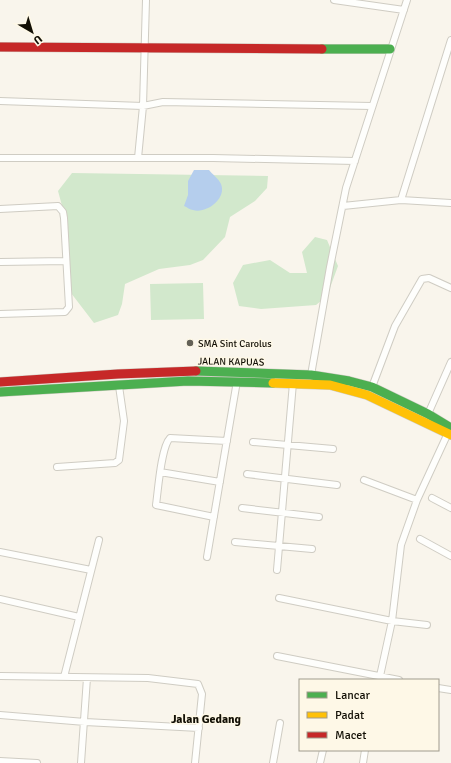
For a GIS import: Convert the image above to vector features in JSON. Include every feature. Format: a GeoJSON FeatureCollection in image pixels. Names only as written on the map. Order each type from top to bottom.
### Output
{"type":"FeatureCollection","features":[{"type":"Feature","properties":{"kind":"street"},"geometry":{"type":"LineString","coordinates":[[138,158],[143,106],[146,0]]}},
{"type":"Feature","properties":{"kind":"street"},"geometry":{"type":"LineString","coordinates":[[334,0],[404,10]]}},
{"type":"Feature","properties":{"kind":"street"},"geometry":{"type":"LineString","coordinates":[[311,375],[346,188],[407,0]]}},
{"type":"Feature","properties":{"kind":"street"},"geometry":{"type":"LineString","coordinates":[[401,200],[451,40]]}},
{"type":"Feature","properties":{"kind":"street"},"geometry":{"type":"LineString","coordinates":[[0,47],[390,49]]}},
{"type":"Feature","properties":{"kind":"street"},"geometry":{"type":"LineString","coordinates":[[0,101],[143,106],[163,102],[372,106]]}},
{"type":"Feature","properties":{"kind":"street"},"geometry":{"type":"LineString","coordinates":[[0,158],[355,161]]}},
{"type":"Feature","properties":{"kind":"street"},"geometry":{"type":"LineString","coordinates":[[343,206],[401,200],[451,203]]}},
{"type":"Feature","properties":{"kind":"street"},"geometry":{"type":"LineString","coordinates":[[0,209],[58,206],[61,208],[64,218],[68,310],[65,312],[0,314]]}},
{"type":"Feature","properties":{"kind":"street"},"geometry":{"type":"LineString","coordinates":[[0,262],[66,261]]}},
{"type":"Feature","properties":{"kind":"street"},"geometry":{"type":"LineString","coordinates":[[372,387],[395,326],[422,279],[429,278],[451,288]]}},
{"type":"Feature","properties":{"kind":"street"},"geometry":{"type":"LineString","coordinates":[[428,414],[451,362]]}},
{"type":"Feature","properties":{"kind":"street","name":"JALAN KAPUAS"},"geometry":{"type":"LineString","coordinates":[[0,382],[66,376],[205,371],[311,375],[349,381],[372,387],[428,414],[450,432]]}},
{"type":"Feature","properties":{"kind":"street"},"geometry":{"type":"LineString","coordinates":[[66,376],[66,388]]}},
{"type":"Feature","properties":{"kind":"street","name":"JALAN KAPUAS"},"geometry":{"type":"LineString","coordinates":[[0,392],[188,381],[237,381],[330,385],[367,394],[450,432]]}},
{"type":"Feature","properties":{"kind":"street"},"geometry":{"type":"LineString","coordinates":[[206,557],[237,381]]}},
{"type":"Feature","properties":{"kind":"street"},"geometry":{"type":"LineString","coordinates":[[277,570],[289,446],[293,383]]}},
{"type":"Feature","properties":{"kind":"street"},"geometry":{"type":"LineString","coordinates":[[57,467],[115,463],[119,460],[124,421],[119,386]]}},
{"type":"Feature","properties":{"kind":"street"},"geometry":{"type":"LineString","coordinates":[[380,676],[392,621],[401,545],[417,500],[450,432]]}},
{"type":"Feature","properties":{"kind":"street"},"geometry":{"type":"LineString","coordinates":[[214,517],[156,505],[160,472],[166,442],[170,438],[227,441]]}},
{"type":"Feature","properties":{"kind":"street"},"geometry":{"type":"LineString","coordinates":[[253,442],[333,449]]}},
{"type":"Feature","properties":{"kind":"street"},"geometry":{"type":"LineString","coordinates":[[160,472],[220,482]]}},
{"type":"Feature","properties":{"kind":"street"},"geometry":{"type":"LineString","coordinates":[[247,474],[337,485]]}},
{"type":"Feature","properties":{"kind":"street"},"geometry":{"type":"LineString","coordinates":[[364,480],[417,500]]}},
{"type":"Feature","properties":{"kind":"street"},"geometry":{"type":"LineString","coordinates":[[432,498],[451,508]]}},
{"type":"Feature","properties":{"kind":"street"},"geometry":{"type":"LineString","coordinates":[[242,508],[319,517]]}},
{"type":"Feature","properties":{"kind":"street"},"geometry":{"type":"LineString","coordinates":[[420,539],[451,556]]}},
{"type":"Feature","properties":{"kind":"street"},"geometry":{"type":"LineString","coordinates":[[64,677],[99,540]]}},
{"type":"Feature","properties":{"kind":"street"},"geometry":{"type":"LineString","coordinates":[[236,542],[312,549]]}},
{"type":"Feature","properties":{"kind":"street"},"geometry":{"type":"LineString","coordinates":[[0,552],[91,570]]}},
{"type":"Feature","properties":{"kind":"street"},"geometry":{"type":"LineString","coordinates":[[279,598],[392,621],[427,625]]}},
{"type":"Feature","properties":{"kind":"street"},"geometry":{"type":"LineString","coordinates":[[0,599],[79,618]]}},
{"type":"Feature","properties":{"kind":"street"},"geometry":{"type":"LineString","coordinates":[[277,656],[394,679]]}},
{"type":"Feature","properties":{"kind":"street"},"geometry":{"type":"LineString","coordinates":[[0,676],[148,678],[198,684],[202,694],[200,728],[195,763]]}},
{"type":"Feature","properties":{"kind":"street"},"geometry":{"type":"LineString","coordinates":[[82,763],[87,678]]}},
{"type":"Feature","properties":{"kind":"street"},"geometry":{"type":"LineString","coordinates":[[439,688],[451,690]]}},
{"type":"Feature","properties":{"kind":"street"},"geometry":{"type":"LineString","coordinates":[[0,715],[85,722],[200,728]]}},
{"type":"Feature","properties":{"kind":"street"},"geometry":{"type":"LineString","coordinates":[[273,763],[280,723]]}},
{"type":"Feature","properties":{"kind":"street"},"geometry":{"type":"LineString","coordinates":[[320,763],[323,751]]}},
{"type":"Feature","properties":{"kind":"street"},"geometry":{"type":"LineString","coordinates":[[363,763],[365,751]]}},
{"type":"Feature","properties":{"kind":"street"},"geometry":{"type":"LineString","coordinates":[[3,762],[37,763]]}},
{"type":"Feature","properties":{"kind":"green space"},"geometry":{"type":"Polygon","coordinates":[[[72,173],[268,176],[267,188],[255,201],[230,217],[225,237],[203,260],[190,265],[159,269],[125,284],[122,304],[118,315],[94,323],[71,293],[67,224],[58,191],[72,173]]]}},
{"type":"Feature","properties":{"kind":"green space"},"geometry":{"type":"Polygon","coordinates":[[[315,237],[327,240],[338,266],[327,296],[316,305],[261,309],[239,306],[233,283],[243,265],[270,260],[290,273],[307,273],[302,252],[315,237]]]}},
{"type":"Feature","properties":{"kind":"green space"},"geometry":{"type":"Polygon","coordinates":[[[203,283],[204,319],[151,320],[150,284],[203,283]]]}},
{"type":"Feature","properties":{"kind":"water"},"geometry":{"type":"Polygon","coordinates":[[[194,170],[209,170],[221,184],[222,190],[218,200],[204,210],[192,210],[184,206],[188,195],[188,181],[194,170]]]}},
{"type":"Feature","properties":{"kind":"traffic: fast"},"geometry":{"type":"LineString","coordinates":[[322,49],[390,49]]}},
{"type":"Feature","properties":{"kind":"traffic: fast"},"geometry":{"type":"LineString","coordinates":[[196,371],[311,375],[349,381],[372,387],[428,414],[451,428]]}},
{"type":"Feature","properties":{"kind":"traffic: fast"},"geometry":{"type":"LineString","coordinates":[[0,392],[188,381],[273,383]]}},
{"type":"Feature","properties":{"kind":"traffic: slow"},"geometry":{"type":"LineString","coordinates":[[273,383],[330,385],[367,395],[451,435]]}},
{"type":"Feature","properties":{"kind":"traffic: jam"},"geometry":{"type":"LineString","coordinates":[[0,47],[322,49]]}},
{"type":"Feature","properties":{"kind":"traffic: jam"},"geometry":{"type":"LineString","coordinates":[[0,382],[118,374],[196,371]]}},
{"type":"Feature","properties":{"kind":"place","name":"SMA Sint Carolus"},"geometry":{"type":"Point","coordinates":[190,343]}},
{"type":"Feature","properties":{"kind":"district","name":"Jalan Gedang"},"geometry":{"type":"Point","coordinates":[206,719]}}]}
